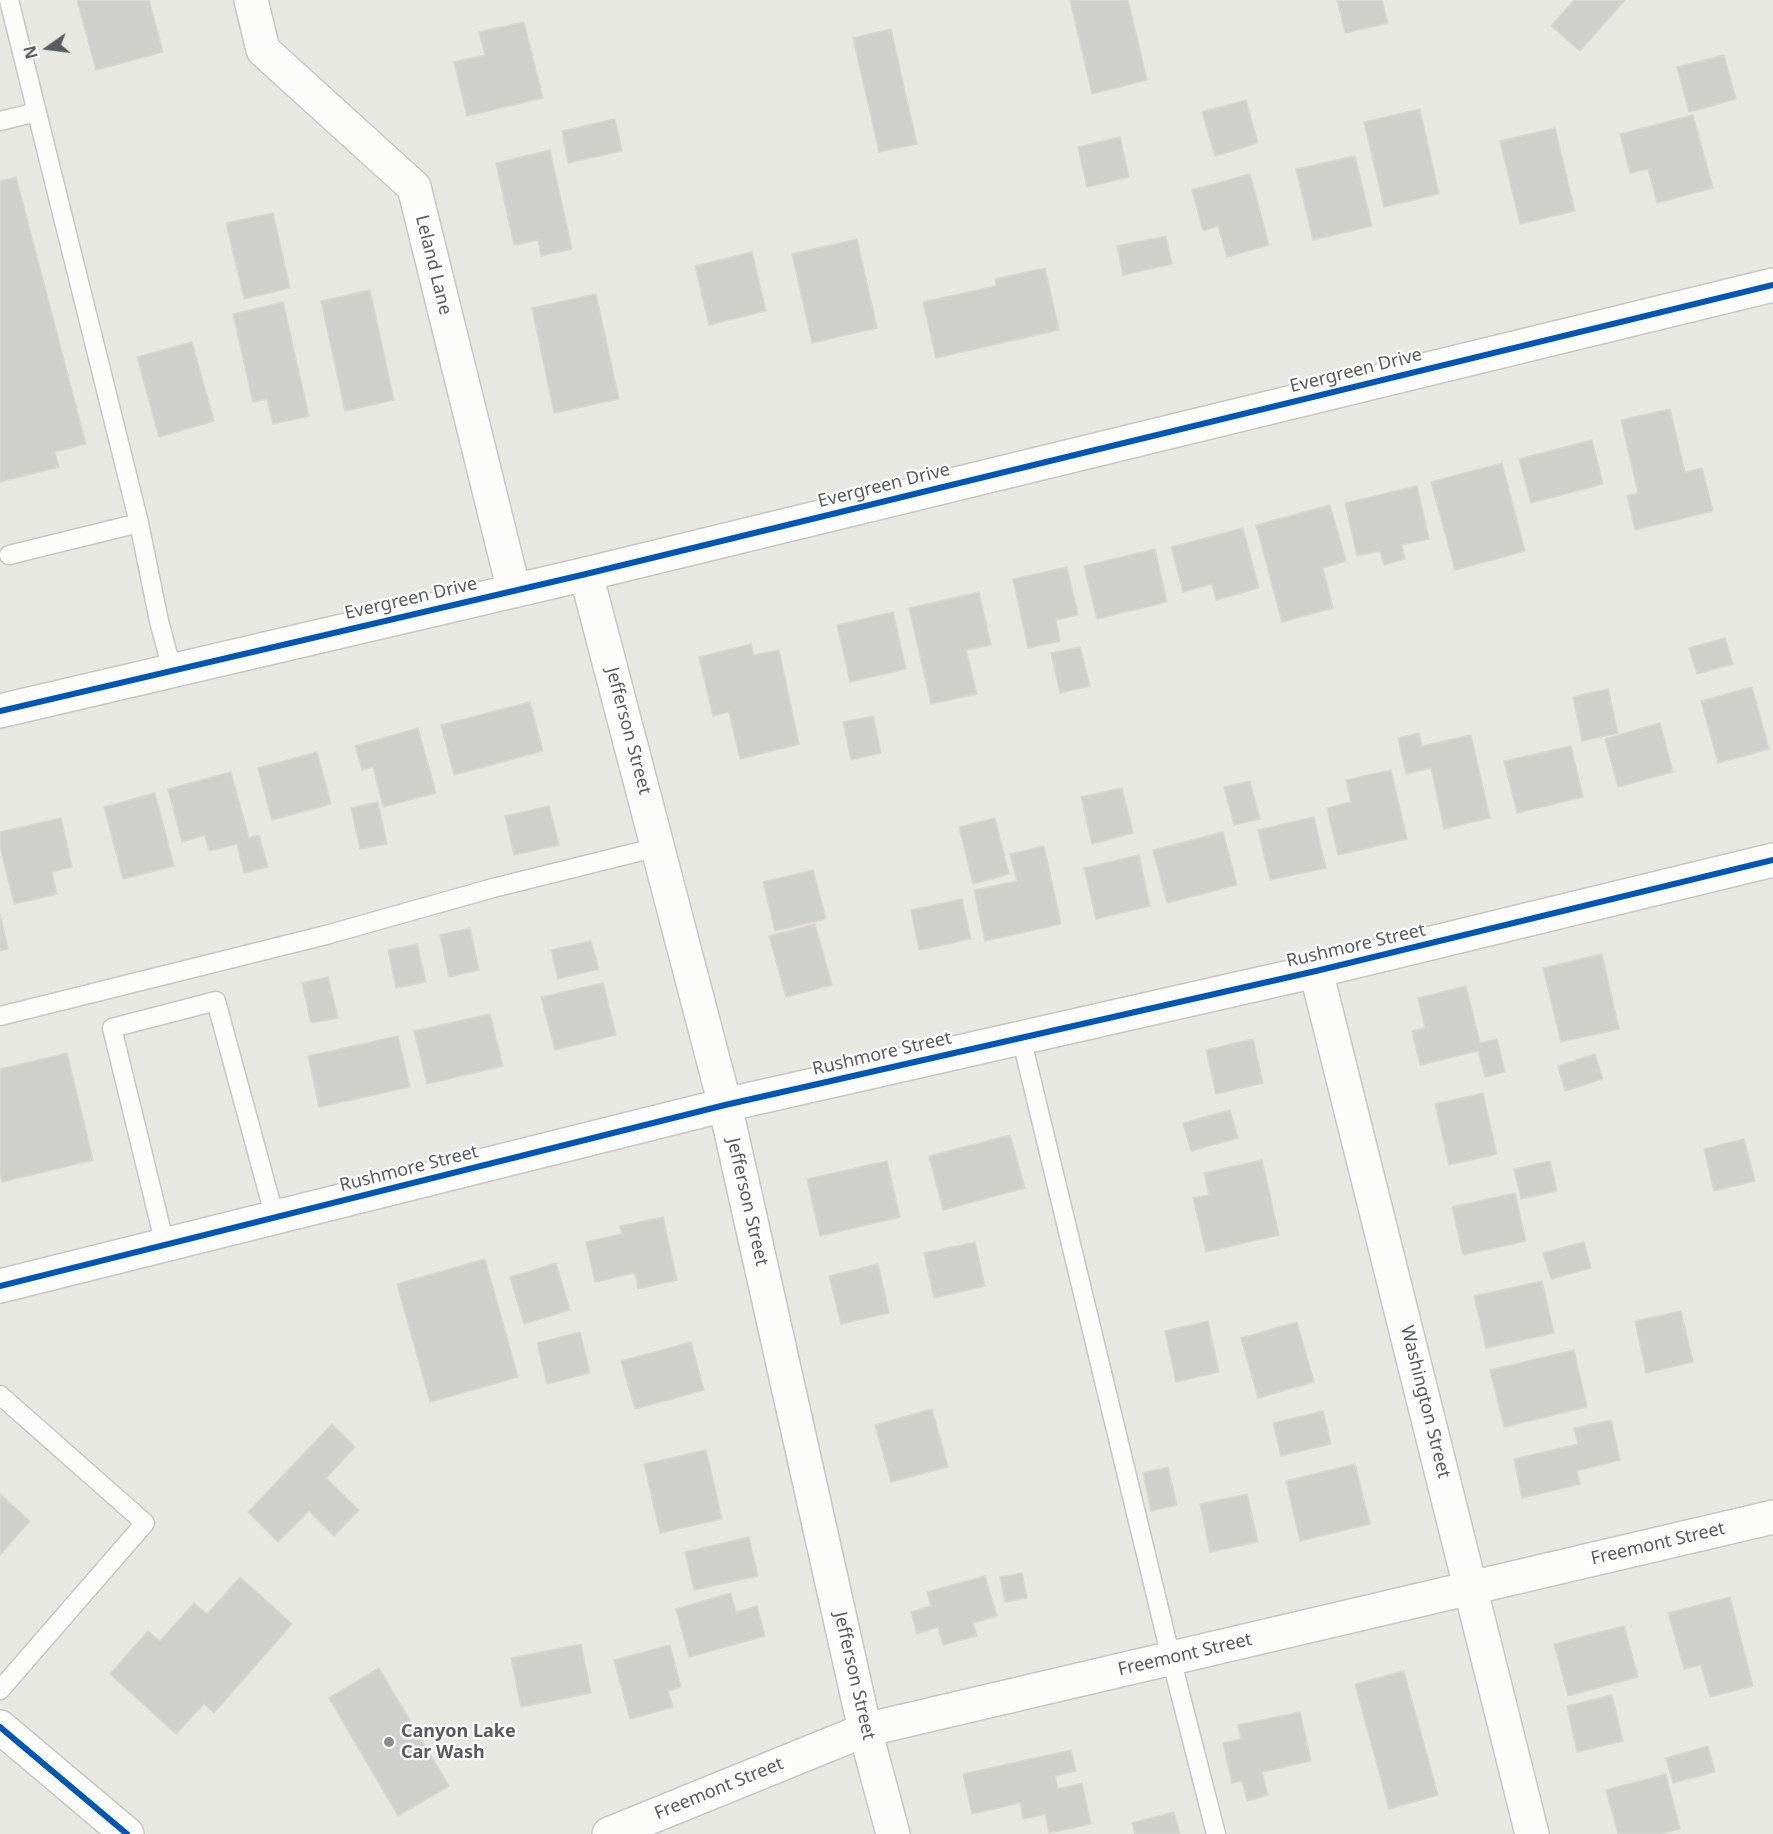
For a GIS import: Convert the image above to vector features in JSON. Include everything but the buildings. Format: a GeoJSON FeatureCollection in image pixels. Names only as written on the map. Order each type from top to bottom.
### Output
{"type":"FeatureCollection","features":[{"type":"Feature","properties":{"kind":"street","name":"Leland Lane"},"geometry":{"type":"LineString","coordinates":[[251,0],[263,50],[414,187],[514,591]]}},
{"type":"Feature","properties":{"kind":"street","name":"Evergreen Drive"},"geometry":{"type":"LineString","coordinates":[[0,711],[586,574],[1773,285]]}},
{"type":"Feature","properties":{"kind":"street","name":"Jefferson Street"},"geometry":{"type":"LineString","coordinates":[[586,574],[725,1106],[865,1730],[894,1834]]}},
{"type":"Feature","properties":{"kind":"street","name":"Rushmore Street"},"geometry":{"type":"LineString","coordinates":[[0,1286],[725,1106],[1316,971],[1773,860]]}},
{"type":"Feature","properties":{"kind":"street","name":"Washington Street"},"geometry":{"type":"LineString","coordinates":[[1316,971],[1532,1834]]}},
{"type":"Feature","properties":{"kind":"street","name":"Freemont Street"},"geometry":{"type":"LineString","coordinates":[[609,1834],[865,1730],[1773,1517]]}},
{"type":"Feature","properties":{"kind":"street"},"geometry":{"type":"LineString","coordinates":[[0,1727],[127,1834]]}},
{"type":"Feature","properties":{"kind":"lane"},"geometry":{"type":"LineString","coordinates":[[9,0],[139,523],[159,621],[172,670]]}},
{"type":"Feature","properties":{"kind":"lane"},"geometry":{"type":"LineString","coordinates":[[0,121],[37,112]]}},
{"type":"Feature","properties":{"kind":"lane"},"geometry":{"type":"LineString","coordinates":[[9,555],[139,523]]}},
{"type":"Feature","properties":{"kind":"lane"},"geometry":{"type":"LineString","coordinates":[[0,1016],[326,935],[493,888],[658,847]]}},
{"type":"Feature","properties":{"kind":"lane"},"geometry":{"type":"LineString","coordinates":[[165,1245],[112,1028],[216,1001],[275,1218]]}},
{"type":"Feature","properties":{"kind":"lane"},"geometry":{"type":"LineString","coordinates":[[1021,1037],[1171,1658],[1216,1834]]}},
{"type":"Feature","properties":{"kind":"lane"},"geometry":{"type":"LineString","coordinates":[[0,1395],[145,1523],[0,1690]]}},
{"type":"Feature","properties":{"kind":"cycle path"},"geometry":{"type":"LineString","coordinates":[[0,711],[586,574],[1773,285]]}},
{"type":"Feature","properties":{"kind":"cycle path"},"geometry":{"type":"LineString","coordinates":[[0,1286],[725,1105],[1316,971],[1773,860]]}},
{"type":"Feature","properties":{"kind":"cycle path"},"geometry":{"type":"LineString","coordinates":[[0,1727],[127,1834]]}},
{"type":"Feature","properties":{"kind":"place","name":"Canyon Lake Car Wash"},"geometry":{"type":"Point","coordinates":[389,1742]}}]}
